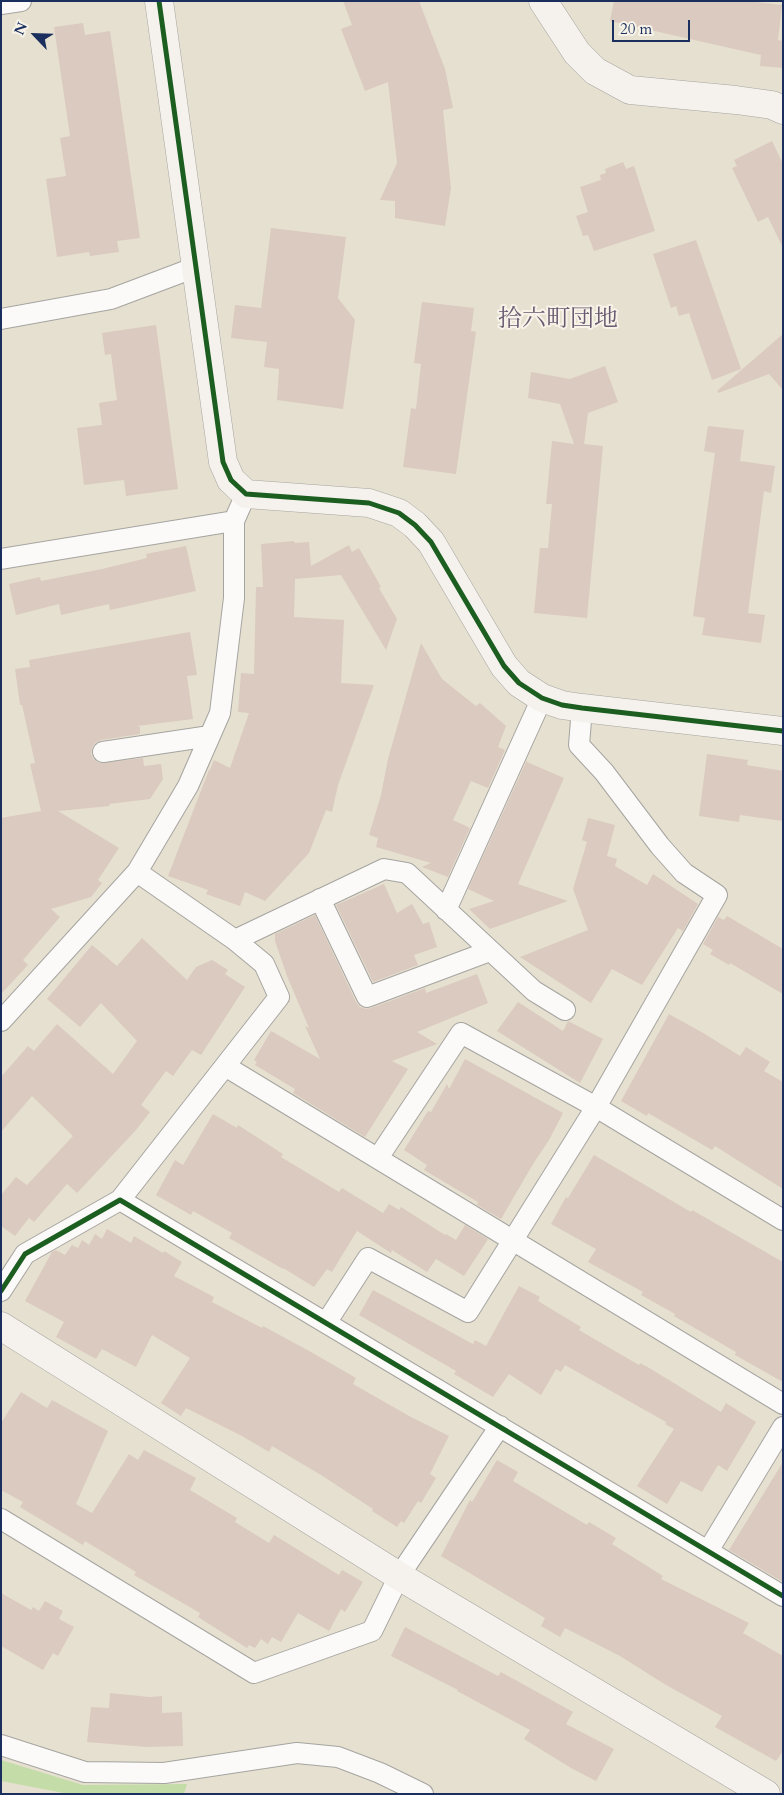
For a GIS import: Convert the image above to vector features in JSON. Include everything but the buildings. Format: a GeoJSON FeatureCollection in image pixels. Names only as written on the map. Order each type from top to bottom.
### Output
{"type":"FeatureCollection","features":[{"type":"Feature","properties":{"kind":"street"},"geometry":{"type":"LineString","coordinates":[[1,4],[21,1]]}},
{"type":"Feature","properties":{"kind":"street"},"geometry":{"type":"LineString","coordinates":[[159,1],[222,462],[231,480],[246,494],[368,503],[399,513],[415,525],[431,542],[504,666],[519,683],[542,698],[562,705],[582,708],[783,731]]}},
{"type":"Feature","properties":{"kind":"street"},"geometry":{"type":"LineString","coordinates":[[543,1],[577,54],[595,71],[630,90],[736,100],[772,105],[783,110]]}},
{"type":"Feature","properties":{"kind":"street"},"geometry":{"type":"LineString","coordinates":[[1,319],[111,299],[196,267]]}},
{"type":"Feature","properties":{"kind":"street"},"geometry":{"type":"LineString","coordinates":[[1,1020],[137,872],[188,786],[220,713],[234,598],[234,521],[246,494]]}},
{"type":"Feature","properties":{"kind":"street"},"geometry":{"type":"LineString","coordinates":[[1,559],[234,521]]}},
{"type":"Feature","properties":{"kind":"street"},"geometry":{"type":"LineString","coordinates":[[446,910],[542,698]]}},
{"type":"Feature","properties":{"kind":"street"},"geometry":{"type":"LineString","coordinates":[[326,1323],[368,1258],[468,1312],[596,1108],[717,895],[684,872],[660,846],[604,772],[579,745],[582,708]]}},
{"type":"Feature","properties":{"kind":"street"},"geometry":{"type":"LineString","coordinates":[[103,752],[210,736]]}},
{"type":"Feature","properties":{"kind":"street"},"geometry":{"type":"LineString","coordinates":[[235,940],[384,869],[407,874],[534,991],[565,1010]]}},
{"type":"Feature","properties":{"kind":"street"},"geometry":{"type":"LineString","coordinates":[[1,1291],[25,1254],[120,1200],[279,997],[264,964],[235,940],[137,872]]}},
{"type":"Feature","properties":{"kind":"street"},"geometry":{"type":"LineString","coordinates":[[320,899],[367,997],[490,951]]}},
{"type":"Feature","properties":{"kind":"street"},"geometry":{"type":"LineString","coordinates":[[378,1158],[461,1033],[596,1108],[783,1220]]}},
{"type":"Feature","properties":{"kind":"street"},"geometry":{"type":"LineString","coordinates":[[225,1066],[783,1404]]}},
{"type":"Feature","properties":{"kind":"street"},"geometry":{"type":"LineString","coordinates":[[120,1200],[783,1596]]}},
{"type":"Feature","properties":{"kind":"street"},"geometry":{"type":"LineString","coordinates":[[1,1326],[399,1576],[766,1794]]}},
{"type":"Feature","properties":{"kind":"street"},"geometry":{"type":"LineString","coordinates":[[1,1519],[254,1673],[372,1631],[399,1576],[500,1426]]}},
{"type":"Feature","properties":{"kind":"street"},"geometry":{"type":"LineString","coordinates":[[708,1551],[783,1428]]}},
{"type":"Feature","properties":{"kind":"street"},"geometry":{"type":"LineString","coordinates":[[1,1745],[85,1772],[164,1773],[297,1753],[338,1757],[380,1773],[423,1794]]}},
{"type":"Feature","properties":{"kind":"green space"},"geometry":{"type":"Polygon","coordinates":[[[1,1760],[83,1785],[187,1784],[184,1794],[69,1794],[1,1781],[1,1760]]]}},
{"type":"Feature","properties":{"kind":"cycle path"},"geometry":{"type":"LineString","coordinates":[[159,1],[223,462],[231,480],[246,494],[369,503],[399,513],[415,525],[431,542],[504,666],[519,683],[542,698],[562,705],[582,708],[783,731]]}},
{"type":"Feature","properties":{"kind":"cycle path"},"geometry":{"type":"LineString","coordinates":[[1,1291],[25,1254],[120,1200],[783,1596]]}},
{"type":"Feature","properties":{"kind":"district","name":"拾六町団地"},"geometry":{"type":"Point","coordinates":[558,320]}}]}
